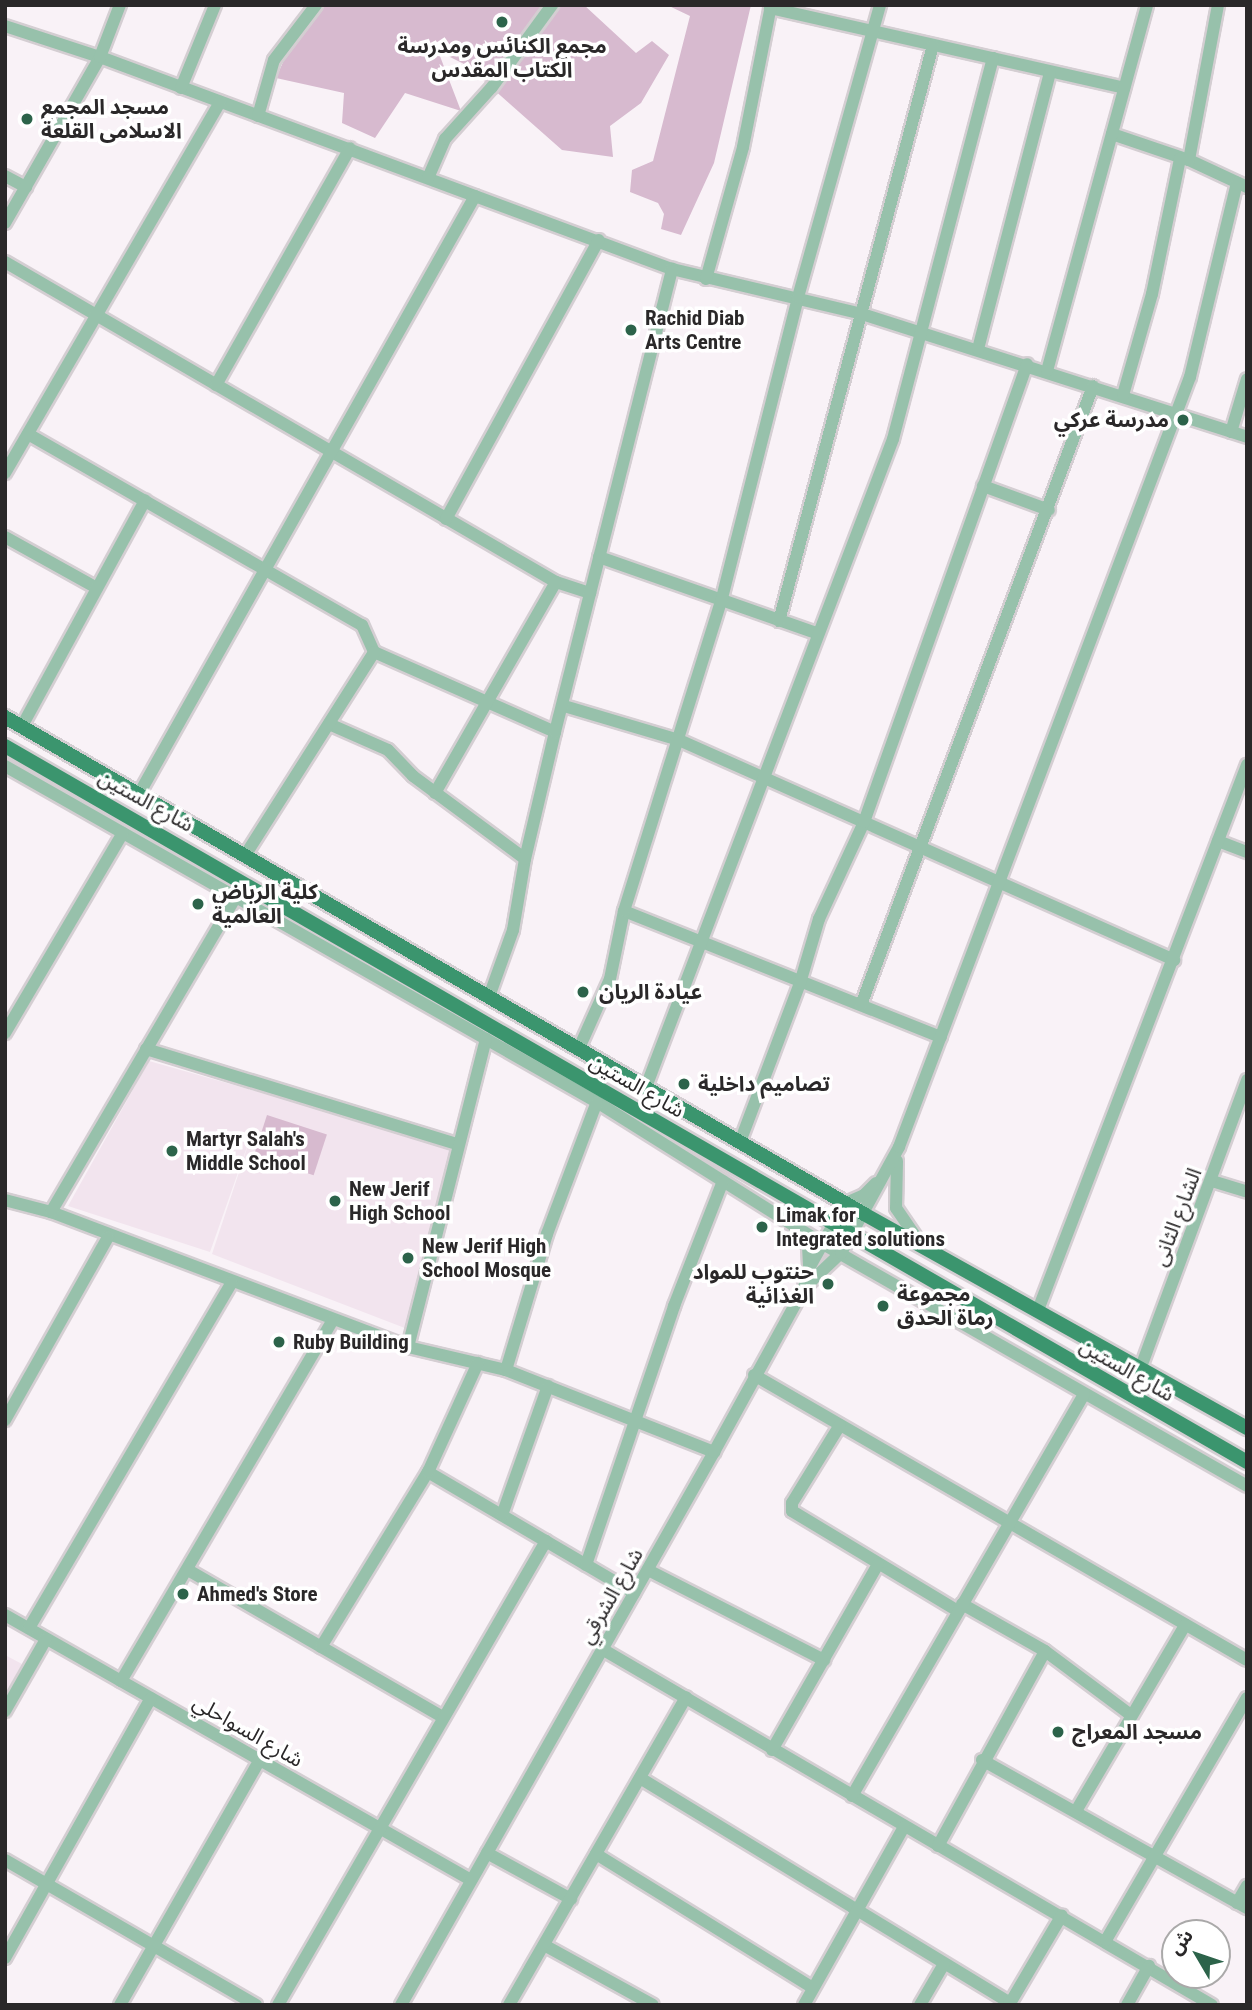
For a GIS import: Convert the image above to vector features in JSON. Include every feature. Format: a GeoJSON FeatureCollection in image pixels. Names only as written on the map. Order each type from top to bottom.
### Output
{"type":"FeatureCollection","features":[{"type":"Feature","properties":{"kind":"main road","name":"شارع الستين"},"geometry":{"type":"LineString","coordinates":[[5,717],[580,1046],[864,1214],[1246,1424]]}},
{"type":"Feature","properties":{"kind":"main road","name":"شارع الستين"},"geometry":{"type":"LineString","coordinates":[[5,746],[1247,1462]]}},
{"type":"Feature","properties":{"kind":"street"},"geometry":{"type":"LineString","coordinates":[[5,223],[100,57],[120,5]]}},
{"type":"Feature","properties":{"kind":"street"},"geometry":{"type":"LineString","coordinates":[[181,88],[215,5]]}},
{"type":"Feature","properties":{"kind":"street"},"geometry":{"type":"LineString","coordinates":[[258,116],[274,60],[316,5]]}},
{"type":"Feature","properties":{"kind":"street"},"geometry":{"type":"LineString","coordinates":[[428,178],[445,139],[492,87],[552,5]]}},
{"type":"Feature","properties":{"kind":"street"},"geometry":{"type":"LineString","coordinates":[[580,1046],[610,979],[624,911],[721,602],[798,297],[880,5]]}},
{"type":"Feature","properties":{"kind":"street"},"geometry":{"type":"LineString","coordinates":[[1046,371],[1147,5]]}},
{"type":"Feature","properties":{"kind":"street"},"geometry":{"type":"LineString","coordinates":[[1124,395],[1153,294],[1218,5]]}},
{"type":"Feature","properties":{"kind":"street"},"geometry":{"type":"LineString","coordinates":[[706,279],[743,147],[770,7],[1124,88]]}},
{"type":"Feature","properties":{"kind":"street"},"geometry":{"type":"LineString","coordinates":[[5,26],[100,57],[350,148],[671,269],[862,314],[1027,364],[1247,437]]}},
{"type":"Feature","properties":{"kind":"street"},"geometry":{"type":"LineString","coordinates":[[779,621],[933,45]]}},
{"type":"Feature","properties":{"kind":"street"},"geometry":{"type":"LineString","coordinates":[[646,1087],[698,941],[893,439],[918,332],[993,58]]}},
{"type":"Feature","properties":{"kind":"street"},"geometry":{"type":"LineString","coordinates":[[978,349],[1050,72]]}},
{"type":"Feature","properties":{"kind":"street"},"geometry":{"type":"LineString","coordinates":[[5,473],[220,102]]}},
{"type":"Feature","properties":{"kind":"street"},"geometry":{"type":"LineString","coordinates":[[814,1271],[823,1244],[846,1203],[871,1190],[899,1147],[1190,377],[1242,185],[1184,159],[1112,134]]}},
{"type":"Feature","properties":{"kind":"street"},"geometry":{"type":"LineString","coordinates":[[216,385],[350,148]]}},
{"type":"Feature","properties":{"kind":"street"},"geometry":{"type":"LineString","coordinates":[[5,176],[26,187]]}},
{"type":"Feature","properties":{"kind":"street"},"geometry":{"type":"LineString","coordinates":[[139,793],[475,196]]}},
{"type":"Feature","properties":{"kind":"street"},"geometry":{"type":"LineString","coordinates":[[446,519],[598,240]]}},
{"type":"Feature","properties":{"kind":"street"},"geometry":{"type":"LineString","coordinates":[[5,262],[556,582],[590,593]]}},
{"type":"Feature","properties":{"kind":"street"},"geometry":{"type":"LineString","coordinates":[[490,994],[513,930],[525,859],[555,732],[564,706],[671,269]]}},
{"type":"Feature","properties":{"kind":"street"},"geometry":{"type":"LineString","coordinates":[[740,1142],[800,983],[819,919],[864,822],[1027,364]]}},
{"type":"Feature","properties":{"kind":"street"},"geometry":{"type":"LineString","coordinates":[[1231,432],[1247,379]]}},
{"type":"Feature","properties":{"kind":"street"},"geometry":{"type":"LineString","coordinates":[[861,1005],[1049,510],[1093,386]]}},
{"type":"Feature","properties":{"kind":"street"},"geometry":{"type":"LineString","coordinates":[[28,434],[362,625],[374,652],[555,732]]}},
{"type":"Feature","properties":{"kind":"street"},"geometry":{"type":"LineString","coordinates":[[983,486],[1049,510]]}},
{"type":"Feature","properties":{"kind":"street"},"geometry":{"type":"LineString","coordinates":[[22,726],[145,500]]}},
{"type":"Feature","properties":{"kind":"street"},"geometry":{"type":"LineString","coordinates":[[5,537],[97,588]]}},
{"type":"Feature","properties":{"kind":"street"},"geometry":{"type":"LineString","coordinates":[[599,557],[721,602],[816,633]]}},
{"type":"Feature","properties":{"kind":"street"},"geometry":{"type":"LineString","coordinates":[[435,793],[556,582]]}},
{"type":"Feature","properties":{"kind":"street"},"geometry":{"type":"LineString","coordinates":[[246,854],[374,652]]}},
{"type":"Feature","properties":{"kind":"street"},"geometry":{"type":"LineString","coordinates":[[564,706],[679,740],[922,845],[1174,960]]}},
{"type":"Feature","properties":{"kind":"street"},"geometry":{"type":"LineString","coordinates":[[329,724],[388,750],[435,793],[447,797],[487,834],[525,859]]}},
{"type":"Feature","properties":{"kind":"street"},"geometry":{"type":"LineString","coordinates":[[1038,1310],[1247,765]]}},
{"type":"Feature","properties":{"kind":"street"},"geometry":{"type":"LineString","coordinates":[[6,770],[123,833],[597,1102],[823,1244],[1247,1486]]}},
{"type":"Feature","properties":{"kind":"street"},"geometry":{"type":"LineString","coordinates":[[5,1033],[123,833]]}},
{"type":"Feature","properties":{"kind":"street"},"geometry":{"type":"LineString","coordinates":[[1218,841],[1247,852]]}},
{"type":"Feature","properties":{"kind":"street"},"geometry":{"type":"LineString","coordinates":[[51,1212],[236,897]]}},
{"type":"Feature","properties":{"kind":"street"},"geometry":{"type":"LineString","coordinates":[[624,911],[941,1037]]}},
{"type":"Feature","properties":{"kind":"street"},"geometry":{"type":"LineString","coordinates":[[408,1347],[456,1144],[486,1039]]}},
{"type":"Feature","properties":{"kind":"street"},"geometry":{"type":"LineString","coordinates":[[146,1049],[456,1144]]}},
{"type":"Feature","properties":{"kind":"street","name":"الشارع الثانى"},"geometry":{"type":"LineString","coordinates":[[1141,1367],[1212,1181],[1247,1080]]}},
{"type":"Feature","properties":{"kind":"street"},"geometry":{"type":"LineString","coordinates":[[506,1370],[547,1234],[597,1102]]}},
{"type":"Feature","properties":{"kind":"street"},"geometry":{"type":"LineString","coordinates":[[899,1147],[893,1195],[905,1227],[922,1246]]}},
{"type":"Feature","properties":{"kind":"street","name":"شارع الشرقي"},"geometry":{"type":"LineString","coordinates":[[401,2005],[648,1570],[804,1288],[814,1271],[841,1253],[899,1147]]}},
{"type":"Feature","properties":{"kind":"street"},"geometry":{"type":"LineString","coordinates":[[586,1564],[674,1306],[723,1181]]}},
{"type":"Feature","properties":{"kind":"street"},"geometry":{"type":"LineString","coordinates":[[1212,1181],[1247,1192]]}},
{"type":"Feature","properties":{"kind":"street"},"geometry":{"type":"LineString","coordinates":[[5,1200],[51,1212],[108,1237],[408,1347],[506,1370],[637,1419],[714,1452]]}},
{"type":"Feature","properties":{"kind":"street"},"geometry":{"type":"LineString","coordinates":[[793,1225],[808,1246],[814,1271]]}},
{"type":"Feature","properties":{"kind":"street"},"geometry":{"type":"LineString","coordinates":[[5,1420],[108,1237]]}},
{"type":"Feature","properties":{"kind":"street"},"geometry":{"type":"LineString","coordinates":[[814,1271],[839,1265],[863,1265]]}},
{"type":"Feature","properties":{"kind":"street"},"geometry":{"type":"LineString","coordinates":[[29,1628],[232,1282]]}},
{"type":"Feature","properties":{"kind":"street"},"geometry":{"type":"LineString","coordinates":[[121,1681],[333,1320]]}},
{"type":"Feature","properties":{"kind":"street"},"geometry":{"type":"LineString","coordinates":[[321,1647],[428,1472],[478,1363]]}},
{"type":"Feature","properties":{"kind":"street"},"geometry":{"type":"LineString","coordinates":[[754,1375],[1247,1660]]}},
{"type":"Feature","properties":{"kind":"street"},"geometry":{"type":"LineString","coordinates":[[502,1515],[548,1386]]}},
{"type":"Feature","properties":{"kind":"street"},"geometry":{"type":"LineString","coordinates":[[852,1796],[1084,1394]]}},
{"type":"Feature","properties":{"kind":"street"},"geometry":{"type":"LineString","coordinates":[[840,1426],[792,1503],[792,1511],[878,1564],[1045,1651],[1131,1715]]}},
{"type":"Feature","properties":{"kind":"street"},"geometry":{"type":"LineString","coordinates":[[428,1472],[634,1592]]}},
{"type":"Feature","properties":{"kind":"street"},"geometry":{"type":"LineString","coordinates":[[278,2005],[546,1541]]}},
{"type":"Feature","properties":{"kind":"street"},"geometry":{"type":"LineString","coordinates":[[772,1750],[878,1564]]}},
{"type":"Feature","properties":{"kind":"street"},"geometry":{"type":"LineString","coordinates":[[187,1570],[443,1717]]}},
{"type":"Feature","properties":{"kind":"street"},"geometry":{"type":"LineString","coordinates":[[648,1570],[824,1660]]}},
{"type":"Feature","properties":{"kind":"street","name":"شارع السواحلي"},"geometry":{"type":"LineString","coordinates":[[5,1615],[471,1880]]}},
{"type":"Feature","properties":{"kind":"street"},"geometry":{"type":"LineString","coordinates":[[1076,1811],[1185,1625]]}},
{"type":"Feature","properties":{"kind":"street"},"geometry":{"type":"LineString","coordinates":[[5,1711],[46,1639]]}},
{"type":"Feature","properties":{"kind":"street"},"geometry":{"type":"LineString","coordinates":[[602,1649],[904,1827],[1106,1940],[1212,2005]]}},
{"type":"Feature","properties":{"kind":"street"},"geometry":{"type":"LineString","coordinates":[[938,1846],[982,1760],[1045,1651]]}},
{"type":"Feature","properties":{"kind":"street"},"geometry":{"type":"LineString","coordinates":[[509,2005],[686,1697]]}},
{"type":"Feature","properties":{"kind":"street"},"geometry":{"type":"LineString","coordinates":[[5,1958],[151,1698]]}},
{"type":"Feature","properties":{"kind":"street"},"geometry":{"type":"LineString","coordinates":[[1106,1940],[1247,1698]]}},
{"type":"Feature","properties":{"kind":"street"},"geometry":{"type":"LineString","coordinates":[[120,2005],[260,1760]]}},
{"type":"Feature","properties":{"kind":"street"},"geometry":{"type":"LineString","coordinates":[[982,1760],[1242,1906],[1247,1886]]}},
{"type":"Feature","properties":{"kind":"street"},"geometry":{"type":"LineString","coordinates":[[640,1778],[1010,2004],[1062,1915]]}},
{"type":"Feature","properties":{"kind":"street"},"geometry":{"type":"LineString","coordinates":[[804,2005],[904,1827]]}},
{"type":"Feature","properties":{"kind":"street"},"geometry":{"type":"LineString","coordinates":[[486,1853],[571,1899]]}},
{"type":"Feature","properties":{"kind":"street"},"geometry":{"type":"LineString","coordinates":[[596,1854],[813,1988]]}},
{"type":"Feature","properties":{"kind":"street"},"geometry":{"type":"LineString","coordinates":[[5,1860],[257,2005]]}},
{"type":"Feature","properties":{"kind":"street"},"geometry":{"type":"LineString","coordinates":[[544,1945],[653,2005]]}},
{"type":"Feature","properties":{"kind":"street"},"geometry":{"type":"LineString","coordinates":[[920,2005],[944,1964]]}},
{"type":"Feature","properties":{"kind":"street"},"geometry":{"type":"LineString","coordinates":[[1127,2005],[1149,1966]]}},
{"type":"Feature","properties":{"kind":"shaded area"},"geometry":{"type":"Polygon","coordinates":[[[308,5],[584,5],[636,53],[652,41],[669,55],[641,103],[610,126],[613,157],[562,150],[466,65],[438,51],[461,111],[405,93],[375,138],[342,123],[344,93],[276,78],[308,5]]]}},
{"type":"Feature","properties":{"kind":"shaded area"},"geometry":{"type":"Polygon","coordinates":[[[667,5],[751,5],[714,163],[681,235],[661,229],[664,214],[658,203],[630,192],[632,170],[653,161],[690,16],[667,5]]]}},
{"type":"Feature","properties":{"kind":"shaded area","name":"New Jerif High School"},"geometry":{"type":"Polygon","coordinates":[[[149,1061],[454,1147],[410,1330],[212,1254],[254,1127],[210,1252],[68,1206],[149,1061]]]}},
{"type":"Feature","properties":{"kind":"shaded area"},"geometry":{"type":"Polygon","coordinates":[[[267,1115],[327,1134],[314,1175],[254,1156],[267,1115]]]}},
{"type":"Feature","properties":{"kind":"shaded area"},"geometry":{"type":"Polygon","coordinates":[[[5,1655],[22,1664],[5,1694],[5,1655]]]}},
{"type":"Feature","properties":{"kind":"place","name":"مجمع الكنائس ومدرسة الكتاب المقدس"},"geometry":{"type":"Point","coordinates":[502,22]}},
{"type":"Feature","properties":{"kind":"place","name":"مسجد المجمع الاسلامى القلعة"},"geometry":{"type":"Point","coordinates":[27,119]}},
{"type":"Feature","properties":{"kind":"place","name":"Rachid Diab Arts Centre"},"geometry":{"type":"Point","coordinates":[631,330]}},
{"type":"Feature","properties":{"kind":"place","name":"مدرسة عركي"},"geometry":{"type":"Point","coordinates":[1183,420]}},
{"type":"Feature","properties":{"kind":"place","name":"كلية الرباض العالمية"},"geometry":{"type":"Point","coordinates":[198,904]}},
{"type":"Feature","properties":{"kind":"place","name":"عيادة الريان"},"geometry":{"type":"Point","coordinates":[583,992]}},
{"type":"Feature","properties":{"kind":"place","name":"تصاميم داخلية"},"geometry":{"type":"Point","coordinates":[684,1084]}},
{"type":"Feature","properties":{"kind":"place","name":"Martyr Salah's Middle School"},"geometry":{"type":"Point","coordinates":[172,1151]}},
{"type":"Feature","properties":{"kind":"place","name":"New Jerif High School"},"geometry":{"type":"Point","coordinates":[335,1201]}},
{"type":"Feature","properties":{"kind":"place","name":"Limak for Integrated solutions"},"geometry":{"type":"Point","coordinates":[762,1227]}},
{"type":"Feature","properties":{"kind":"place","name":"New Jerif High School Mosque"},"geometry":{"type":"Point","coordinates":[408,1258]}},
{"type":"Feature","properties":{"kind":"place","name":"حنتوب للمواد الغذائية"},"geometry":{"type":"Point","coordinates":[828,1284]}},
{"type":"Feature","properties":{"kind":"place","name":"مجموعة رماة الحدق"},"geometry":{"type":"Point","coordinates":[883,1306]}},
{"type":"Feature","properties":{"kind":"place","name":"Ruby Building"},"geometry":{"type":"Point","coordinates":[279,1342]}},
{"type":"Feature","properties":{"kind":"place","name":"Ahmed's Store"},"geometry":{"type":"Point","coordinates":[183,1594]}},
{"type":"Feature","properties":{"kind":"place","name":"مسجد المعراج"},"geometry":{"type":"Point","coordinates":[1058,1732]}}]}
